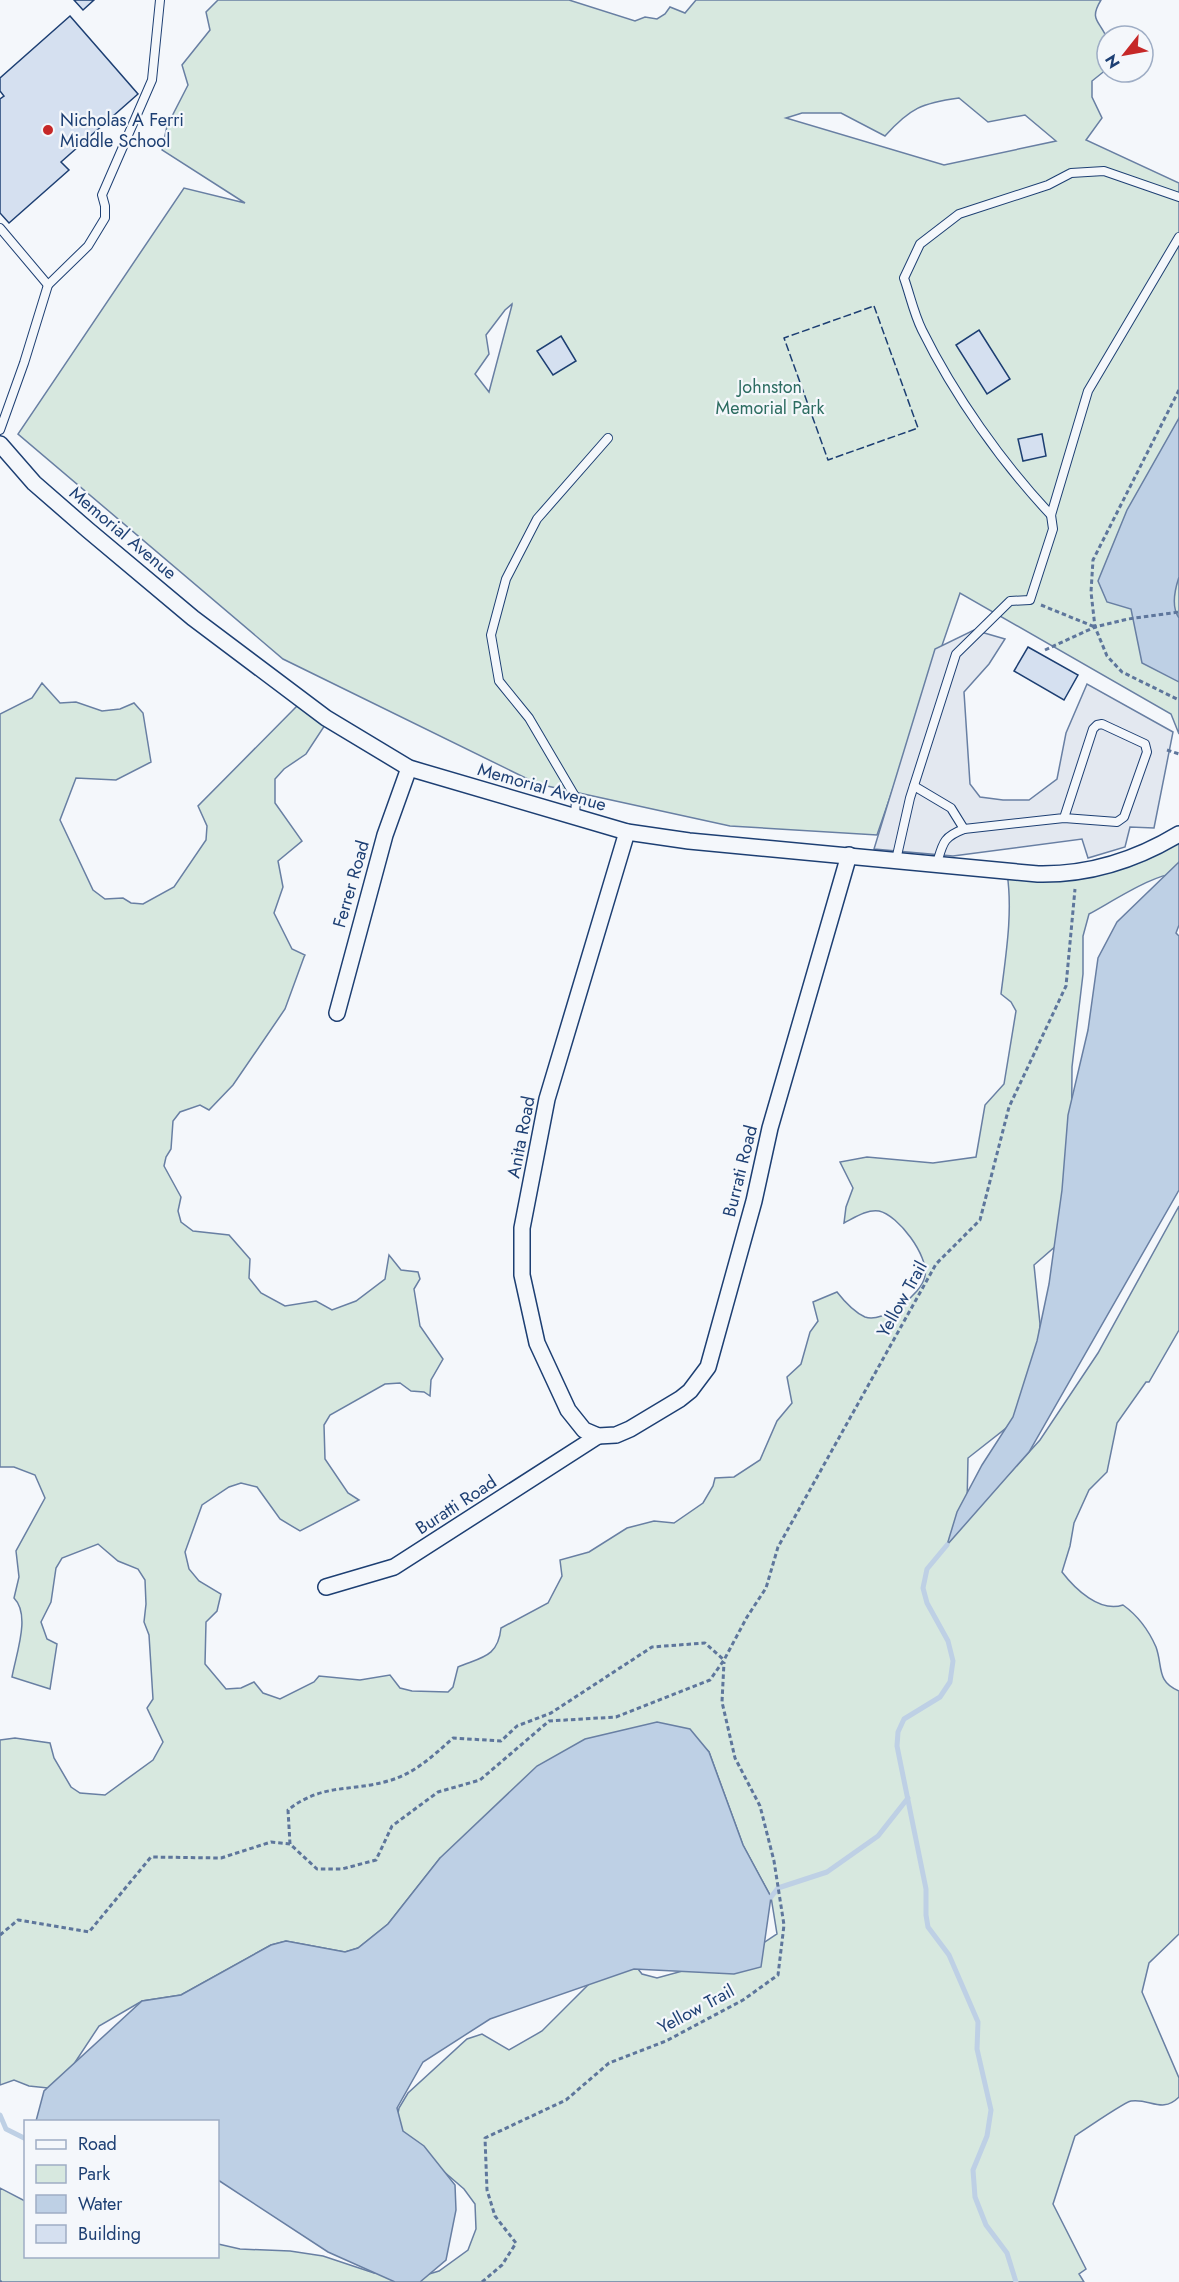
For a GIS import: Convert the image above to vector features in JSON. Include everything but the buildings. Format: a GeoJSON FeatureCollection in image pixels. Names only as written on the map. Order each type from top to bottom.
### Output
{"type":"FeatureCollection","features":[{"type":"Feature","properties":{"kind":"street","name":"Memorial Avenue"},"geometry":{"type":"LineString","coordinates":[[0,444],[34,483],[193,618],[326,718],[409,768],[627,832],[689,841],[1038,874],[1077,872],[1122,862],[1179,834]]}},
{"type":"Feature","properties":{"kind":"street","name":"Ferrer Road"},"geometry":{"type":"LineString","coordinates":[[337,1013],[385,835],[409,768]]}},
{"type":"Feature","properties":{"kind":"street","name":"Anita Road"},"geometry":{"type":"LineString","coordinates":[[598,1437],[584,1430],[568,1410],[537,1343],[522,1275],[522,1228],[547,1099],[627,832]]}},
{"type":"Feature","properties":{"kind":"street","name":"Burrati Road"},"geometry":{"type":"LineString","coordinates":[[598,1437],[616,1436],[681,1399],[708,1367],[754,1202],[770,1128],[849,855]]}},
{"type":"Feature","properties":{"kind":"street","name":"Buratti Road"},"geometry":{"type":"LineString","coordinates":[[326,1587],[394,1567],[598,1437]]}},
{"type":"Feature","properties":{"kind":"lane"},"geometry":{"type":"LineString","coordinates":[[0,430],[48,285],[88,246],[105,218],[102,195],[152,80],[160,0]]}},
{"type":"Feature","properties":{"kind":"lane"},"geometry":{"type":"LineString","coordinates":[[1051,515],[1026,489],[977,422],[921,329],[904,278],[920,244],[959,214],[1048,185],[1071,173],[1104,171],[1179,197]]}},
{"type":"Feature","properties":{"kind":"lane"},"geometry":{"type":"LineString","coordinates":[[0,228],[48,285]]}},
{"type":"Feature","properties":{"kind":"lane"},"geometry":{"type":"LineString","coordinates":[[896,860],[914,786],[956,654],[1010,602],[1030,600],[1053,529],[1051,515],[1088,391],[1179,237]]}},
{"type":"Feature","properties":{"kind":"lane"},"geometry":{"type":"LineString","coordinates":[[575,818],[576,798],[529,718],[499,681],[491,635],[506,579],[537,519],[608,438]]}},
{"type":"Feature","properties":{"kind":"lane"},"geometry":{"type":"LineString","coordinates":[[937,863],[944,841],[951,834],[964,829],[1064,818],[1117,822],[1124,817],[1148,752],[1145,744],[1102,724],[1097,725],[1093,729],[1064,818]]}},
{"type":"Feature","properties":{"kind":"lane"},"geometry":{"type":"LineString","coordinates":[[914,786],[951,808],[964,829]]}},
{"type":"Feature","properties":{"kind":"path"},"geometry":{"type":"LineString","coordinates":[[1179,390],[1093,560],[1091,592],[1095,627],[1107,656],[1122,672],[1179,700]]}},
{"type":"Feature","properties":{"kind":"path"},"geometry":{"type":"LineString","coordinates":[[1030,600],[1095,627]]}},
{"type":"Feature","properties":{"kind":"path"},"geometry":{"type":"LineString","coordinates":[[1045,650],[1095,627],[1128,619],[1178,612]]}},
{"type":"Feature","properties":{"kind":"path"},"geometry":{"type":"LineString","coordinates":[[1167,750],[1179,754]]}},
{"type":"Feature","properties":{"kind":"path","name":"Yellow Trail"},"geometry":{"type":"LineString","coordinates":[[290,1844],[317,1869],[342,1869],[376,1860],[392,1826],[438,1792],[480,1780],[549,1721],[616,1718],[710,1680],[766,1588],[778,1547],[936,1264],[980,1220],[1009,1107],[1066,986],[1077,872]]}},
{"type":"Feature","properties":{"kind":"path"},"geometry":{"type":"LineString","coordinates":[[0,1935],[18,1920],[89,1932],[151,1857],[221,1858],[271,1842],[290,1844],[288,1810],[298,1802],[318,1792],[388,1781],[412,1771],[433,1757],[453,1738],[501,1741],[517,1726],[551,1713],[652,1647],[705,1643],[724,1660]]}},
{"type":"Feature","properties":{"kind":"path","name":"Yellow Trail"},"geometry":{"type":"LineString","coordinates":[[482,2282],[502,2265],[516,2243],[495,2216],[487,2190],[485,2138],[566,2100],[609,2063],[666,2041],[743,2000],[778,1975],[784,1925],[774,1861],[760,1806],[735,1758],[722,1702],[724,1660]]}},
{"type":"Feature","properties":{"kind":"green space","name":"Johnston Memorial Park"},"geometry":{"type":"Polygon","coordinates":[[[218,0],[569,0],[635,21],[645,17],[657,19],[670,7],[685,13],[696,0],[1101,0],[1096,12],[1099,24],[1095,24],[1095,79],[1092,81],[1092,97],[1102,118],[1086,140],[1179,183],[1179,734],[1171,714],[960,593],[877,835],[730,826],[538,784],[283,659],[18,434],[184,188],[245,203],[162,150],[167,126],[188,85],[182,65],[210,30],[206,12],[218,0]],[[959,98],[935,102],[918,108],[902,119],[885,136],[841,113],[802,113],[786,118],[944,165],[1056,141],[1025,115],[988,122],[959,98]],[[512,305],[505,310],[486,335],[489,354],[475,374],[489,392],[512,305]]]}},
{"type":"Feature","properties":{"kind":"green space"},"geometry":{"type":"Polygon","coordinates":[[[42,683],[60,703],[76,702],[102,711],[120,709],[134,703],[143,713],[151,762],[116,780],[76,778],[60,820],[93,890],[105,899],[123,898],[131,903],[143,904],[174,887],[206,840],[207,826],[198,806],[300,703],[327,722],[306,754],[284,769],[275,779],[275,803],[302,841],[278,861],[283,887],[274,913],[292,949],[305,955],[285,1009],[233,1085],[209,1110],[200,1105],[180,1112],[173,1121],[171,1149],[164,1166],[181,1197],[178,1211],[181,1222],[193,1231],[229,1235],[250,1259],[249,1278],[261,1293],[285,1306],[316,1301],[332,1310],[356,1301],[385,1279],[389,1255],[401,1270],[418,1272],[420,1279],[414,1289],[420,1326],[443,1359],[431,1380],[430,1396],[424,1392],[411,1391],[400,1383],[385,1384],[330,1415],[324,1425],[325,1459],[348,1493],[359,1500],[300,1531],[280,1519],[257,1487],[241,1483],[229,1487],[202,1505],[185,1552],[189,1569],[199,1581],[221,1594],[217,1611],[206,1622],[205,1664],[226,1689],[241,1688],[254,1682],[263,1693],[280,1699],[314,1682],[319,1676],[360,1680],[390,1675],[400,1688],[412,1691],[448,1692],[453,1687],[458,1667],[487,1655],[496,1645],[501,1628],[548,1603],[562,1576],[560,1560],[589,1552],[627,1528],[654,1521],[674,1523],[703,1503],[715,1478],[734,1477],[760,1460],[777,1421],[792,1403],[787,1377],[801,1364],[810,1332],[818,1321],[813,1302],[837,1292],[861,1315],[873,1318],[882,1316],[909,1299],[917,1291],[925,1276],[922,1258],[911,1237],[887,1214],[870,1211],[844,1223],[846,1207],[853,1188],[840,1162],[867,1157],[933,1163],[976,1157],[985,1105],[1004,1084],[1016,1011],[1011,1002],[1001,994],[1009,918],[1007,873],[1114,863],[1179,832],[1179,875],[1171,874],[1160,877],[1134,888],[1089,914],[1083,936],[1083,974],[1072,1067],[1071,1199],[1058,1244],[1034,1265],[1040,1324],[1036,1379],[1019,1418],[968,1458],[967,1505],[1009,1474],[1040,1440],[1098,1353],[1179,1206],[1179,1330],[1149,1382],[1146,1382],[1117,1423],[1107,1472],[1089,1490],[1074,1523],[1062,1572],[1081,1592],[1097,1603],[1114,1607],[1123,1605],[1133,1614],[1146,1629],[1156,1647],[1163,1678],[1179,1691],[1179,1934],[1149,1963],[1142,1992],[1179,2078],[1179,2097],[1173,2102],[1161,2105],[1131,2101],[1075,2136],[1053,2204],[1086,2269],[1079,2274],[1084,2282],[0,2282],[0,2188],[24,2200],[24,2258],[219,2258],[219,2244],[240,2249],[290,2251],[323,2256],[374,2273],[419,2277],[439,2271],[468,2250],[476,2229],[475,2204],[464,2189],[406,2139],[396,2123],[399,2108],[408,2093],[467,2039],[482,2034],[509,2050],[542,2031],[591,1982],[627,1955],[642,1974],[657,1978],[748,1953],[777,1934],[771,1897],[743,1845],[709,1752],[702,1745],[440,1858],[388,1924],[358,1948],[345,1952],[286,1941],[271,1945],[181,1995],[142,2001],[99,2026],[70,2070],[48,2088],[29,2086],[14,2080],[0,2085],[0,1740],[15,1738],[50,1743],[54,1758],[71,1787],[80,1793],[105,1795],[153,1760],[163,1742],[147,1708],[153,1699],[149,1635],[144,1622],[145,1580],[138,1569],[118,1561],[98,1544],[62,1558],[56,1568],[51,1602],[41,1622],[47,1639],[57,1644],[50,1689],[12,1677],[22,1624],[19,1605],[14,1598],[19,1577],[16,1551],[45,1498],[35,1475],[14,1467],[0,1467],[0,714],[32,698],[42,683]]]}},
{"type":"Feature","properties":{"kind":"shaded area"},"geometry":{"type":"Polygon","coordinates":[[[974,630],[1005,639],[989,664],[964,692],[970,784],[980,797],[1029,800],[1057,779],[1066,733],[1087,684],[1173,732],[1154,828],[1130,827],[1125,847],[1088,858],[1082,839],[953,856],[874,849],[935,649],[974,630]]]}},
{"type":"Feature","properties":{"kind":"water"},"geometry":{"type":"Polygon","coordinates":[[[1179,418],[1179,577],[1174,603],[1179,618],[1179,682],[1142,663],[1131,609],[1107,602],[1098,581],[1127,510],[1179,418]]]}},
{"type":"Feature","properties":{"kind":"water"},"geometry":{"type":"Polygon","coordinates":[[[1179,862],[1179,925],[1176,933],[1179,936],[1179,1190],[1029,1452],[947,1545],[957,1512],[982,1465],[1013,1417],[1037,1341],[1049,1284],[1062,1190],[1068,1115],[1088,1030],[1098,958],[1117,922],[1179,862]]]}},
{"type":"Feature","properties":{"kind":"water"},"geometry":{"type":"Polygon","coordinates":[[[657,1722],[690,1729],[709,1752],[743,1845],[771,1897],[761,1967],[734,1974],[634,1969],[490,2019],[423,2062],[397,2108],[403,2131],[424,2146],[455,2185],[456,2210],[446,2260],[420,2282],[395,2282],[328,2252],[219,2181],[219,2120],[36,2120],[44,2091],[142,2001],[181,1995],[271,1945],[286,1941],[345,1952],[358,1948],[388,1924],[440,1858],[537,1766],[585,1739],[657,1722]]]}},
{"type":"Feature","properties":{"kind":"waterway"},"geometry":{"type":"LineString","coordinates":[[947,1545],[927,1569],[923,1588],[927,1603],[948,1641],[953,1661],[950,1682],[940,1697],[904,1719],[898,1732],[897,1746],[926,1889],[928,1927],[949,1955],[978,2022],[977,2049],[991,2110],[987,2136],[973,2170],[975,2197],[986,2225],[1007,2253],[1016,2282]]}},
{"type":"Feature","properties":{"kind":"waterway"},"geometry":{"type":"LineString","coordinates":[[771,1897],[778,1888],[827,1872],[878,1836],[908,1798]]}},
{"type":"Feature","properties":{"kind":"waterway"},"geometry":{"type":"LineString","coordinates":[[0,2115],[6,2129],[24,2138]]}},
{"type":"Feature","properties":{"kind":"fence"},"geometry":{"type":"LineString","coordinates":[[874,306],[918,428],[828,460],[784,338],[874,306]]}},
{"type":"Feature","properties":{"kind":"place","name":"Nicholas A Ferri Middle School"},"geometry":{"type":"Point","coordinates":[48,130]}}]}
